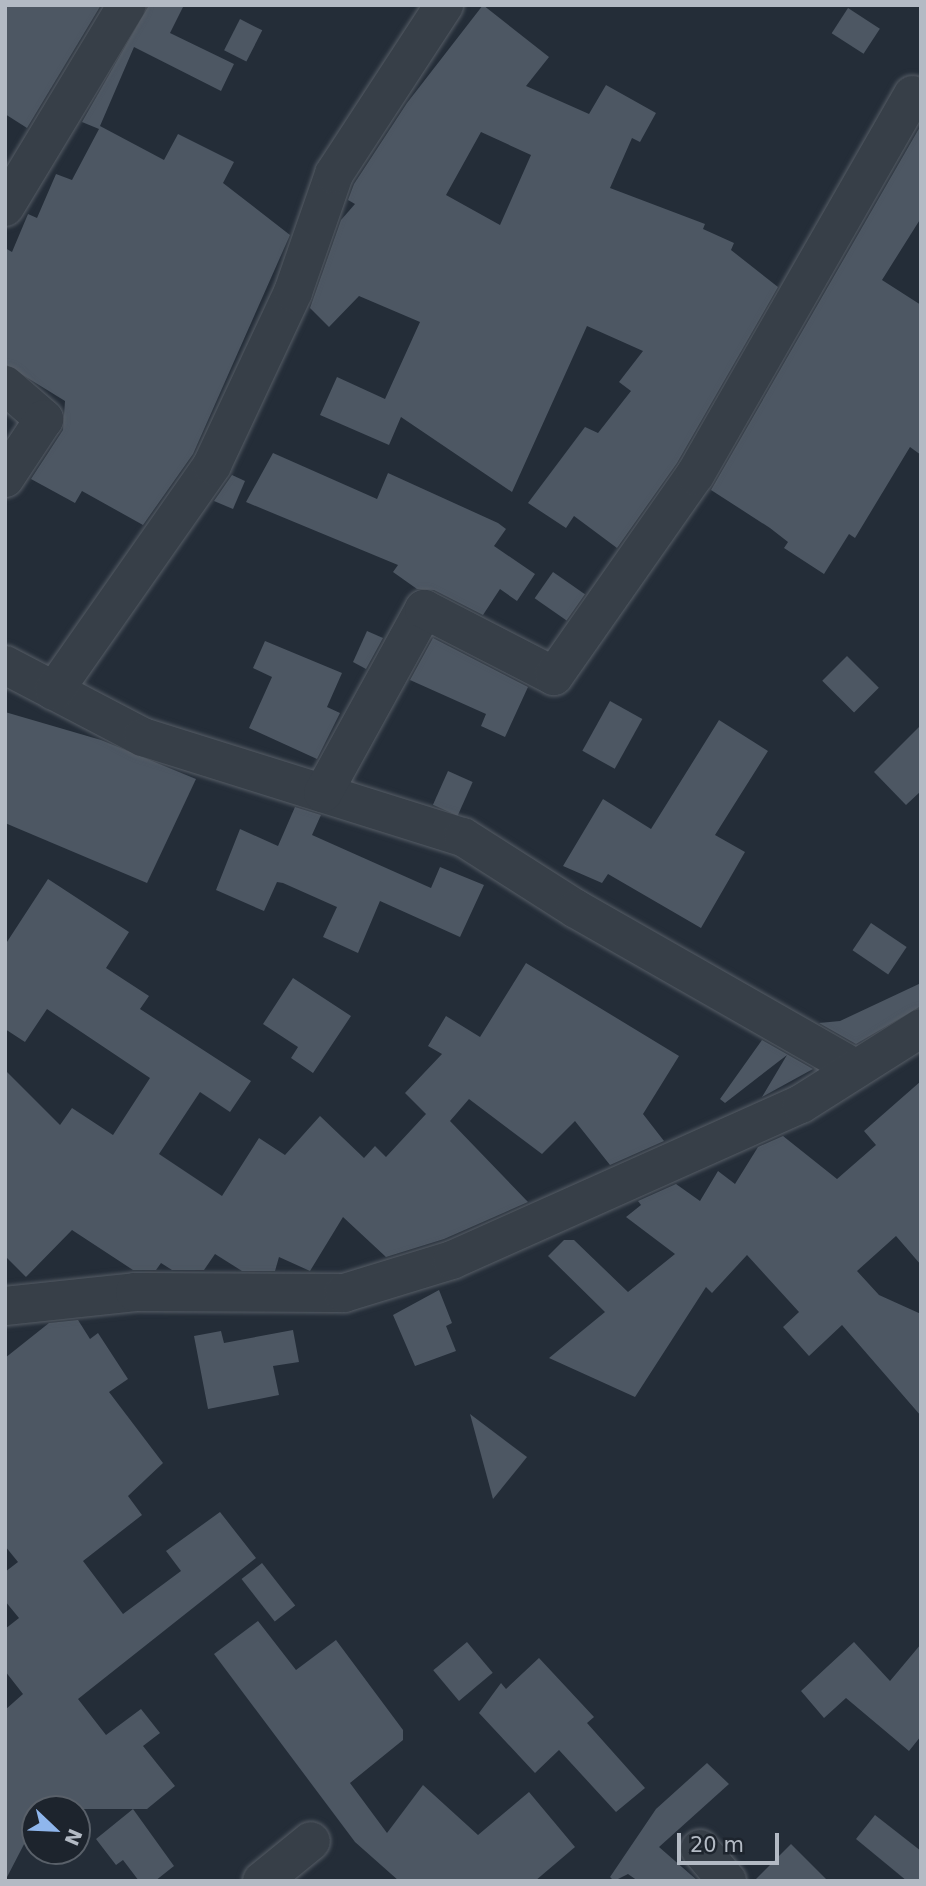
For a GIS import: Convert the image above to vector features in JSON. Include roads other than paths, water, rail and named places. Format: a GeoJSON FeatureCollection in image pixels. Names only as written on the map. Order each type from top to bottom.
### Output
{"type":"FeatureCollection","features":[{"type":"Feature","properties":{"kind":"street"},"geometry":{"type":"LineString","coordinates":[[5,207],[127,5]]}},
{"type":"Feature","properties":{"kind":"street"},"geometry":{"type":"LineString","coordinates":[[54,691],[212,465],[293,292],[334,174],[444,5]]}},
{"type":"Feature","properties":{"kind":"street"},"geometry":{"type":"LineString","coordinates":[[323,793],[424,609],[554,676],[695,475],[913,96]]}},
{"type":"Feature","properties":{"kind":"street"},"geometry":{"type":"LineString","coordinates":[[5,385],[44,419],[5,478]]}},
{"type":"Feature","properties":{"kind":"street"},"geometry":{"type":"LineString","coordinates":[[5,665],[143,737],[463,837],[576,909],[856,1069]]}},
{"type":"Feature","properties":{"kind":"street"},"geometry":{"type":"LineString","coordinates":[[5,1306],[135,1292],[344,1293],[452,1260],[801,1104],[856,1069],[914,1041]]}},
{"type":"Feature","properties":{"kind":"street"},"geometry":{"type":"LineString","coordinates":[[262,1881],[311,1841]]}},
{"type":"Feature","properties":{"kind":"street"},"geometry":{"type":"LineString","coordinates":[[700,1849],[727,1881]]}}]}
